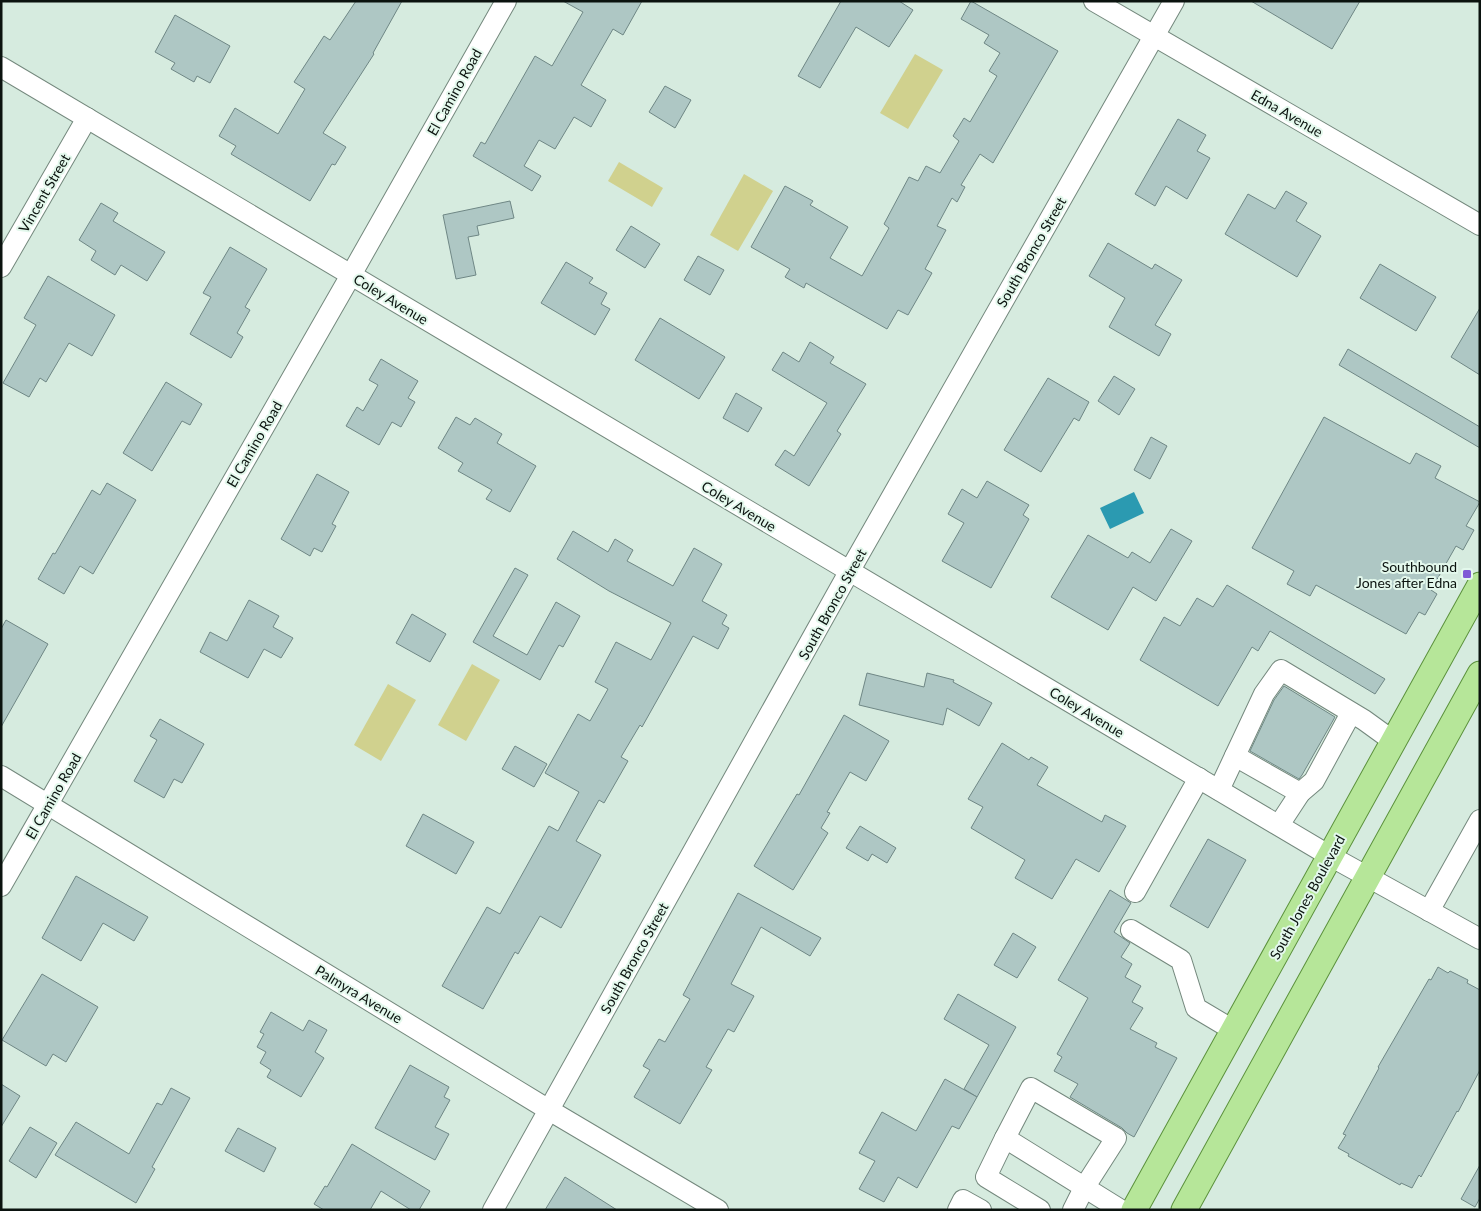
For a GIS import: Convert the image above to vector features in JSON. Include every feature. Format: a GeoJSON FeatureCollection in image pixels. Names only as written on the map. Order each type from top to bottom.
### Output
{"type":"FeatureCollection","features":[{"type":"Feature","properties":{"kind":"main road","name":"South Jones Boulevard"},"geometry":{"type":"LineString","coordinates":[[1134,1210],[1480,585]]}},
{"type":"Feature","properties":{"kind":"main road"},"geometry":{"type":"LineString","coordinates":[[1184,1210],[1480,674]]}},
{"type":"Feature","properties":{"kind":"street","name":"El Camino Road"},"geometry":{"type":"LineString","coordinates":[[1,886],[506,1]]}},
{"type":"Feature","properties":{"kind":"street","name":"Edna Avenue"},"geometry":{"type":"LineString","coordinates":[[1094,1],[1480,225]]}},
{"type":"Feature","properties":{"kind":"street","name":"South Bronco Street"},"geometry":{"type":"LineString","coordinates":[[493,1210],[850,572],[1174,1]]}},
{"type":"Feature","properties":{"kind":"street","name":"Coley Avenue"},"geometry":{"type":"LineString","coordinates":[[1,67],[1330,856],[1480,939]]}},
{"type":"Feature","properties":{"kind":"street","name":"Vincent Street"},"geometry":{"type":"LineString","coordinates":[[1,267],[87,118]]}},
{"type":"Feature","properties":{"kind":"street"},"geometry":{"type":"LineString","coordinates":[[1219,790],[1264,694],[1281,670],[1394,742]]}},
{"type":"Feature","properties":{"kind":"street"},"geometry":{"type":"LineString","coordinates":[[1279,825],[1300,792],[1314,782],[1351,713]]}},
{"type":"Feature","properties":{"kind":"street"},"geometry":{"type":"LineString","coordinates":[[1235,756],[1300,792]]}},
{"type":"Feature","properties":{"kind":"street","name":"Palmyra Avenue"},"geometry":{"type":"LineString","coordinates":[[1,776],[549,1110],[718,1210]]}},
{"type":"Feature","properties":{"kind":"street"},"geometry":{"type":"LineString","coordinates":[[1135,892],[1199,778]]}},
{"type":"Feature","properties":{"kind":"street"},"geometry":{"type":"LineString","coordinates":[[1429,911],[1480,820]]}},
{"type":"Feature","properties":{"kind":"street"},"geometry":{"type":"LineString","coordinates":[[1131,930],[1182,960],[1196,1008],[1233,1030]]}},
{"type":"Feature","properties":{"kind":"street"},"geometry":{"type":"LineString","coordinates":[[1040,1210],[986,1177],[1031,1088],[1116,1138],[1084,1188],[1073,1210]]}},
{"type":"Feature","properties":{"kind":"street"},"geometry":{"type":"LineString","coordinates":[[1005,1138],[1121,1210]]}},
{"type":"Feature","properties":{"kind":"green space"},"geometry":{"type":"Polygon","coordinates":[[[915,54],[943,70],[908,129],[880,113],[915,54]]]}},
{"type":"Feature","properties":{"kind":"green space"},"geometry":{"type":"Polygon","coordinates":[[[619,162],[663,188],[652,207],[608,181],[619,162]]]}},
{"type":"Feature","properties":{"kind":"green space"},"geometry":{"type":"Polygon","coordinates":[[[744,174],[773,191],[738,251],[710,235],[744,174]]]}},
{"type":"Feature","properties":{"kind":"green space"},"geometry":{"type":"Polygon","coordinates":[[[472,664],[500,680],[466,741],[438,725],[472,664]]]}},
{"type":"Feature","properties":{"kind":"green space"},"geometry":{"type":"Polygon","coordinates":[[[388,684],[416,700],[381,761],[354,745],[388,684]]]}},
{"type":"Feature","properties":{"kind":"water"},"geometry":{"type":"Polygon","coordinates":[[[1134,492],[1144,513],[1110,529],[1100,508],[1134,492]]]}},
{"type":"Feature","properties":{"kind":"building"},"geometry":{"type":"Polygon","coordinates":[[[356,1],[402,1],[374,54],[323,133],[346,147],[335,165],[332,164],[310,201],[231,154],[236,146],[219,136],[235,108],[278,134],[305,89],[294,82],[324,36],[330,40],[356,1]]]}},
{"type":"Feature","properties":{"kind":"building"},"geometry":{"type":"Polygon","coordinates":[[[563,1],[642,1],[623,35],[613,29],[581,85],[606,100],[591,127],[574,117],[555,149],[539,140],[524,166],[541,176],[532,191],[473,156],[481,142],[485,144],[535,56],[552,66],[583,12],[563,1]]]}},
{"type":"Feature","properties":{"kind":"building"},"geometry":{"type":"Polygon","coordinates":[[[841,1],[899,1],[913,10],[889,47],[856,27],[820,88],[798,76],[841,1]]]}},
{"type":"Feature","properties":{"kind":"building"},"geometry":{"type":"Polygon","coordinates":[[[971,1],[1058,51],[993,163],[980,154],[961,185],[965,187],[957,202],[952,198],[937,226],[946,230],[925,269],[932,273],[908,315],[898,310],[887,329],[806,283],[804,288],[785,277],[790,269],[751,247],[785,186],[813,201],[810,205],[848,227],[830,258],[862,276],[889,228],[884,224],[909,177],[918,181],[926,166],[940,173],[959,141],[953,136],[964,118],[970,122],[997,76],[989,71],[1000,53],[984,43],[989,35],[961,19],[971,1]]]}},
{"type":"Feature","properties":{"kind":"building"},"geometry":{"type":"Polygon","coordinates":[[[1251,1],[1360,1],[1332,49],[1251,1]]]}},
{"type":"Feature","properties":{"kind":"building"},"geometry":{"type":"Polygon","coordinates":[[[175,15],[230,46],[210,83],[197,76],[194,82],[171,69],[175,63],[155,52],[175,15]]]}},
{"type":"Feature","properties":{"kind":"building"},"geometry":{"type":"Polygon","coordinates":[[[665,86],[691,100],[675,128],[649,112],[665,86]]]}},
{"type":"Feature","properties":{"kind":"building"},"geometry":{"type":"Polygon","coordinates":[[[1178,119],[1206,135],[1197,151],[1210,158],[1187,199],[1166,186],[1155,206],[1135,194],[1178,119]]]}},
{"type":"Feature","properties":{"kind":"building"},"geometry":{"type":"Polygon","coordinates":[[[1286,191],[1307,203],[1296,221],[1321,236],[1297,277],[1225,234],[1248,194],[1275,209],[1286,191]]]}},
{"type":"Feature","properties":{"kind":"building"},"geometry":{"type":"Polygon","coordinates":[[[510,201],[514,218],[477,226],[479,235],[468,237],[476,275],[456,279],[443,215],[510,201]]]}},
{"type":"Feature","properties":{"kind":"building"},"geometry":{"type":"Polygon","coordinates":[[[101,203],[118,213],[113,221],[165,252],[147,281],[121,265],[115,275],[91,260],[96,251],[79,240],[101,203]]]}},
{"type":"Feature","properties":{"kind":"building"},"geometry":{"type":"Polygon","coordinates":[[[631,226],[660,244],[645,268],[616,250],[631,226]]]}},
{"type":"Feature","properties":{"kind":"building"},"geometry":{"type":"Polygon","coordinates":[[[1108,243],[1152,269],[1155,264],[1182,280],[1155,325],[1171,334],[1159,356],[1109,327],[1125,298],[1089,276],[1108,243]]]}},
{"type":"Feature","properties":{"kind":"building"},"geometry":{"type":"Polygon","coordinates":[[[230,247],[267,269],[245,307],[250,310],[237,333],[243,337],[231,358],[190,334],[211,297],[203,293],[230,247]]]}},
{"type":"Feature","properties":{"kind":"building"},"geometry":{"type":"Polygon","coordinates":[[[698,256],[724,270],[710,295],[684,280],[698,256]]]}},
{"type":"Feature","properties":{"kind":"building"},"geometry":{"type":"Polygon","coordinates":[[[566,262],[593,278],[589,283],[607,293],[601,304],[610,309],[595,335],[541,303],[566,262]]]}},
{"type":"Feature","properties":{"kind":"building"},"geometry":{"type":"Polygon","coordinates":[[[1380,264],[1436,297],[1416,331],[1360,298],[1380,264]]]}},
{"type":"Feature","properties":{"kind":"building"},"geometry":{"type":"Polygon","coordinates":[[[48,276],[115,315],[92,356],[69,343],[46,382],[40,378],[29,397],[3,383],[36,325],[24,318],[48,276]]]}},
{"type":"Feature","properties":{"kind":"building"},"geometry":{"type":"Polygon","coordinates":[[[1480,308],[1480,375],[1451,357],[1480,308]]]}},
{"type":"Feature","properties":{"kind":"building"},"geometry":{"type":"Polygon","coordinates":[[[660,318],[725,357],[699,399],[635,360],[660,318]]]}},
{"type":"Feature","properties":{"kind":"building"},"geometry":{"type":"Polygon","coordinates":[[[810,342],[834,357],[830,363],[866,384],[837,431],[841,434],[809,486],[775,465],[785,450],[794,456],[827,403],[772,370],[783,352],[799,362],[810,342]]]}},
{"type":"Feature","properties":{"kind":"building"},"geometry":{"type":"Polygon","coordinates":[[[1348,349],[1480,427],[1480,448],[1339,365],[1348,349]]]}},
{"type":"Feature","properties":{"kind":"building"},"geometry":{"type":"Polygon","coordinates":[[[381,359],[418,381],[408,398],[415,402],[401,427],[392,422],[379,445],[346,426],[357,407],[363,411],[378,385],[369,380],[381,359]]]}},
{"type":"Feature","properties":{"kind":"building"},"geometry":{"type":"Polygon","coordinates":[[[1114,376],[1135,389],[1119,415],[1098,401],[1114,376]]]}},
{"type":"Feature","properties":{"kind":"building"},"geometry":{"type":"Polygon","coordinates":[[[1048,378],[1089,402],[1079,421],[1074,418],[1041,472],[1004,450],[1048,378]]]}},
{"type":"Feature","properties":{"kind":"building"},"geometry":{"type":"Polygon","coordinates":[[[166,382],[202,404],[190,425],[182,421],[152,471],[123,453],[166,382]]]}},
{"type":"Feature","properties":{"kind":"building"},"geometry":{"type":"Polygon","coordinates":[[[736,393],[762,408],[748,432],[723,418],[736,393]]]}},
{"type":"Feature","properties":{"kind":"building"},"geometry":{"type":"Polygon","coordinates":[[[456,417],[470,425],[475,418],[502,434],[497,443],[536,466],[510,512],[486,499],[492,490],[458,471],[463,463],[438,448],[456,417]]]}},
{"type":"Feature","properties":{"kind":"building"},"geometry":{"type":"Polygon","coordinates":[[[1324,417],[1410,464],[1416,453],[1441,466],[1435,478],[1480,502],[1466,526],[1474,530],[1463,550],[1456,546],[1431,590],[1437,594],[1425,615],[1419,612],[1406,634],[1316,585],[1310,596],[1287,584],[1294,571],[1252,548],[1324,417]]]}},
{"type":"Feature","properties":{"kind":"building"},"geometry":{"type":"Polygon","coordinates":[[[1151,437],[1167,446],[1150,479],[1134,470],[1151,437]]]}},
{"type":"Feature","properties":{"kind":"building"},"geometry":{"type":"Polygon","coordinates":[[[317,474],[349,492],[332,524],[336,526],[322,552],[314,548],[310,556],[281,539],[317,474]]]}},
{"type":"Feature","properties":{"kind":"building"},"geometry":{"type":"Polygon","coordinates":[[[987,481],[1029,505],[1023,515],[1029,519],[991,588],[942,561],[964,523],[948,514],[962,489],[977,498],[987,481]]]}},
{"type":"Feature","properties":{"kind":"building"},"geometry":{"type":"Polygon","coordinates":[[[107,483],[136,500],[93,574],[80,566],[64,594],[38,579],[53,553],[55,554],[92,490],[100,495],[107,483]]]}},
{"type":"Feature","properties":{"kind":"building"},"geometry":{"type":"Polygon","coordinates":[[[1171,529],[1192,541],[1156,601],[1133,587],[1108,630],[1051,597],[1088,535],[1128,558],[1132,552],[1150,563],[1171,529]]]}},
{"type":"Feature","properties":{"kind":"building"},"geometry":{"type":"Polygon","coordinates":[[[573,531],[608,552],[615,539],[633,550],[627,561],[673,586],[694,548],[722,564],[702,601],[727,615],[722,624],[729,628],[718,649],[693,636],[642,727],[640,725],[621,757],[628,761],[604,803],[599,800],[576,841],[601,855],[561,928],[540,916],[518,954],[515,952],[483,1009],[442,986],[487,907],[500,914],[549,826],[558,831],[579,792],[545,773],[578,714],[590,721],[608,689],[595,682],[616,642],[651,660],[671,623],[609,591],[557,559],[573,531]]]}},
{"type":"Feature","properties":{"kind":"building"},"geometry":{"type":"Polygon","coordinates":[[[515,568],[528,575],[493,636],[527,655],[556,602],[580,616],[563,647],[559,645],[540,680],[473,642],[515,568]]]}},
{"type":"Feature","properties":{"kind":"building"},"geometry":{"type":"Polygon","coordinates":[[[1227,585],[1385,679],[1375,694],[1270,631],[1258,651],[1252,647],[1218,706],[1140,660],[1164,617],[1180,626],[1197,598],[1213,607],[1227,585]]]}},
{"type":"Feature","properties":{"kind":"building"},"geometry":{"type":"Polygon","coordinates":[[[249,600],[279,616],[273,627],[293,638],[281,658],[264,649],[248,678],[200,652],[210,632],[227,641],[249,600]]]}},
{"type":"Feature","properties":{"kind":"building"},"geometry":{"type":"Polygon","coordinates":[[[412,614],[446,634],[430,662],[396,643],[412,614]]]}},
{"type":"Feature","properties":{"kind":"building"},"geometry":{"type":"Polygon","coordinates":[[[6,620],[48,644],[1,727],[1,629],[6,620]]]}},
{"type":"Feature","properties":{"kind":"building"},"geometry":{"type":"Polygon","coordinates":[[[867,673],[924,687],[927,673],[954,680],[953,682],[992,703],[979,726],[947,708],[943,725],[859,705],[867,673]]]}},
{"type":"Feature","properties":{"kind":"building"},"geometry":{"type":"Polygon","coordinates":[[[1284,686],[1335,717],[1299,779],[1250,751],[1274,700],[1284,686]]]}},
{"type":"Feature","properties":{"kind":"building"},"geometry":{"type":"Polygon","coordinates":[[[844,715],[889,741],[866,781],[850,772],[827,812],[830,813],[821,828],[828,833],[793,890],[754,866],[797,794],[799,795],[844,715]]]}},
{"type":"Feature","properties":{"kind":"building"},"geometry":{"type":"Polygon","coordinates":[[[160,719],[204,744],[182,783],[174,779],[164,798],[134,781],[157,740],[150,736],[160,719]]]}},
{"type":"Feature","properties":{"kind":"building"},"geometry":{"type":"Polygon","coordinates":[[[1002,743],[1029,760],[1031,757],[1048,767],[1037,785],[1102,822],[1105,815],[1126,826],[1099,872],[1076,859],[1052,899],[1015,878],[1025,860],[971,828],[983,807],[968,799],[1002,743]]]}},
{"type":"Feature","properties":{"kind":"building"},"geometry":{"type":"Polygon","coordinates":[[[515,746],[547,764],[534,787],[502,769],[515,746]]]}},
{"type":"Feature","properties":{"kind":"building"},"geometry":{"type":"Polygon","coordinates":[[[423,814],[474,842],[456,874],[406,846],[423,814]]]}},
{"type":"Feature","properties":{"kind":"building"},"geometry":{"type":"Polygon","coordinates":[[[860,826],[896,848],[887,863],[872,854],[868,861],[846,848],[860,826]]]}},
{"type":"Feature","properties":{"kind":"building"},"geometry":{"type":"Polygon","coordinates":[[[1208,839],[1246,860],[1208,928],[1170,906],[1208,839]]]}},
{"type":"Feature","properties":{"kind":"building"},"geometry":{"type":"Polygon","coordinates":[[[76,876],[148,917],[134,941],[103,923],[81,961],[42,938],[76,876]]]}},
{"type":"Feature","properties":{"kind":"building"},"geometry":{"type":"Polygon","coordinates":[[[1110,890],[1131,903],[1114,932],[1130,943],[1121,957],[1132,964],[1125,977],[1141,986],[1132,1002],[1143,1008],[1130,1029],[1157,1043],[1155,1047],[1177,1058],[1134,1137],[1070,1097],[1078,1084],[1054,1071],[1062,1057],[1057,1054],[1088,998],[1058,980],[1110,890]]]}},
{"type":"Feature","properties":{"kind":"building"},"geometry":{"type":"Polygon","coordinates":[[[738,893],[821,938],[810,956],[761,927],[731,984],[754,996],[734,1032],[728,1029],[706,1067],[712,1070],[680,1124],[634,1097],[650,1070],[643,1066],[659,1039],[665,1042],[690,999],[683,995],[738,893]]]}},
{"type":"Feature","properties":{"kind":"building"},"geometry":{"type":"Polygon","coordinates":[[[1013,933],[1036,947],[1017,978],[994,965],[1013,933]]]}},
{"type":"Feature","properties":{"kind":"building"},"geometry":{"type":"Polygon","coordinates":[[[1438,967],[1448,973],[1450,971],[1468,980],[1467,983],[1480,990],[1480,1070],[1421,1177],[1419,1175],[1412,1188],[1401,1183],[1400,1185],[1348,1156],[1349,1154],[1338,1148],[1346,1135],[1343,1134],[1378,1067],[1429,979],[1431,980],[1438,967]]]}},
{"type":"Feature","properties":{"kind":"building"},"geometry":{"type":"Polygon","coordinates":[[[42,974],[98,1007],[66,1062],[53,1054],[46,1066],[2,1040],[42,974]]]}},
{"type":"Feature","properties":{"kind":"building"},"geometry":{"type":"Polygon","coordinates":[[[958,994],[1016,1027],[977,1097],[964,1089],[989,1045],[944,1019],[958,994]]]}},
{"type":"Feature","properties":{"kind":"building"},"geometry":{"type":"Polygon","coordinates":[[[271,1012],[303,1031],[309,1020],[327,1030],[315,1052],[324,1058],[301,1097],[267,1077],[271,1070],[260,1063],[266,1052],[257,1047],[264,1034],[260,1032],[271,1012]]]}},
{"type":"Feature","properties":{"kind":"building"},"geometry":{"type":"Polygon","coordinates":[[[410,1065],[449,1087],[444,1097],[450,1100],[435,1127],[449,1134],[435,1160],[375,1128],[410,1065]]]}},
{"type":"Feature","properties":{"kind":"building"},"geometry":{"type":"Polygon","coordinates":[[[945,1079],[977,1097],[959,1129],[952,1126],[917,1188],[898,1177],[884,1202],[859,1189],[875,1161],[859,1153],[882,1112],[916,1131],[945,1079]]]}},
{"type":"Feature","properties":{"kind":"building"},"geometry":{"type":"Polygon","coordinates":[[[1,1084],[20,1096],[1,1127],[1,1084]]]}},
{"type":"Feature","properties":{"kind":"building"},"geometry":{"type":"Polygon","coordinates":[[[171,1088],[190,1098],[152,1167],[155,1169],[136,1203],[55,1155],[76,1122],[129,1154],[157,1103],[162,1105],[171,1088]]]}},
{"type":"Feature","properties":{"kind":"building"},"geometry":{"type":"Polygon","coordinates":[[[30,1127],[57,1143],[36,1178],[9,1161],[30,1127]]]}},
{"type":"Feature","properties":{"kind":"building"},"geometry":{"type":"Polygon","coordinates":[[[238,1128],[276,1148],[264,1172],[225,1151],[238,1128]]]}},
{"type":"Feature","properties":{"kind":"building"},"geometry":{"type":"Polygon","coordinates":[[[352,1144],[430,1191],[419,1210],[411,1210],[381,1191],[370,1210],[324,1210],[314,1204],[325,1186],[327,1187],[352,1144]]]}},
{"type":"Feature","properties":{"kind":"building"},"geometry":{"type":"Polygon","coordinates":[[[1480,1165],[1480,1198],[1475,1207],[1461,1199],[1480,1165]]]}},
{"type":"Feature","properties":{"kind":"building"},"geometry":{"type":"Polygon","coordinates":[[[565,1177],[617,1210],[545,1210],[565,1177]]]}},
{"type":"Feature","properties":{"kind":"place","name":"Southbound Jones after Edna"},"geometry":{"type":"Point","coordinates":[1467,574]}}]}
